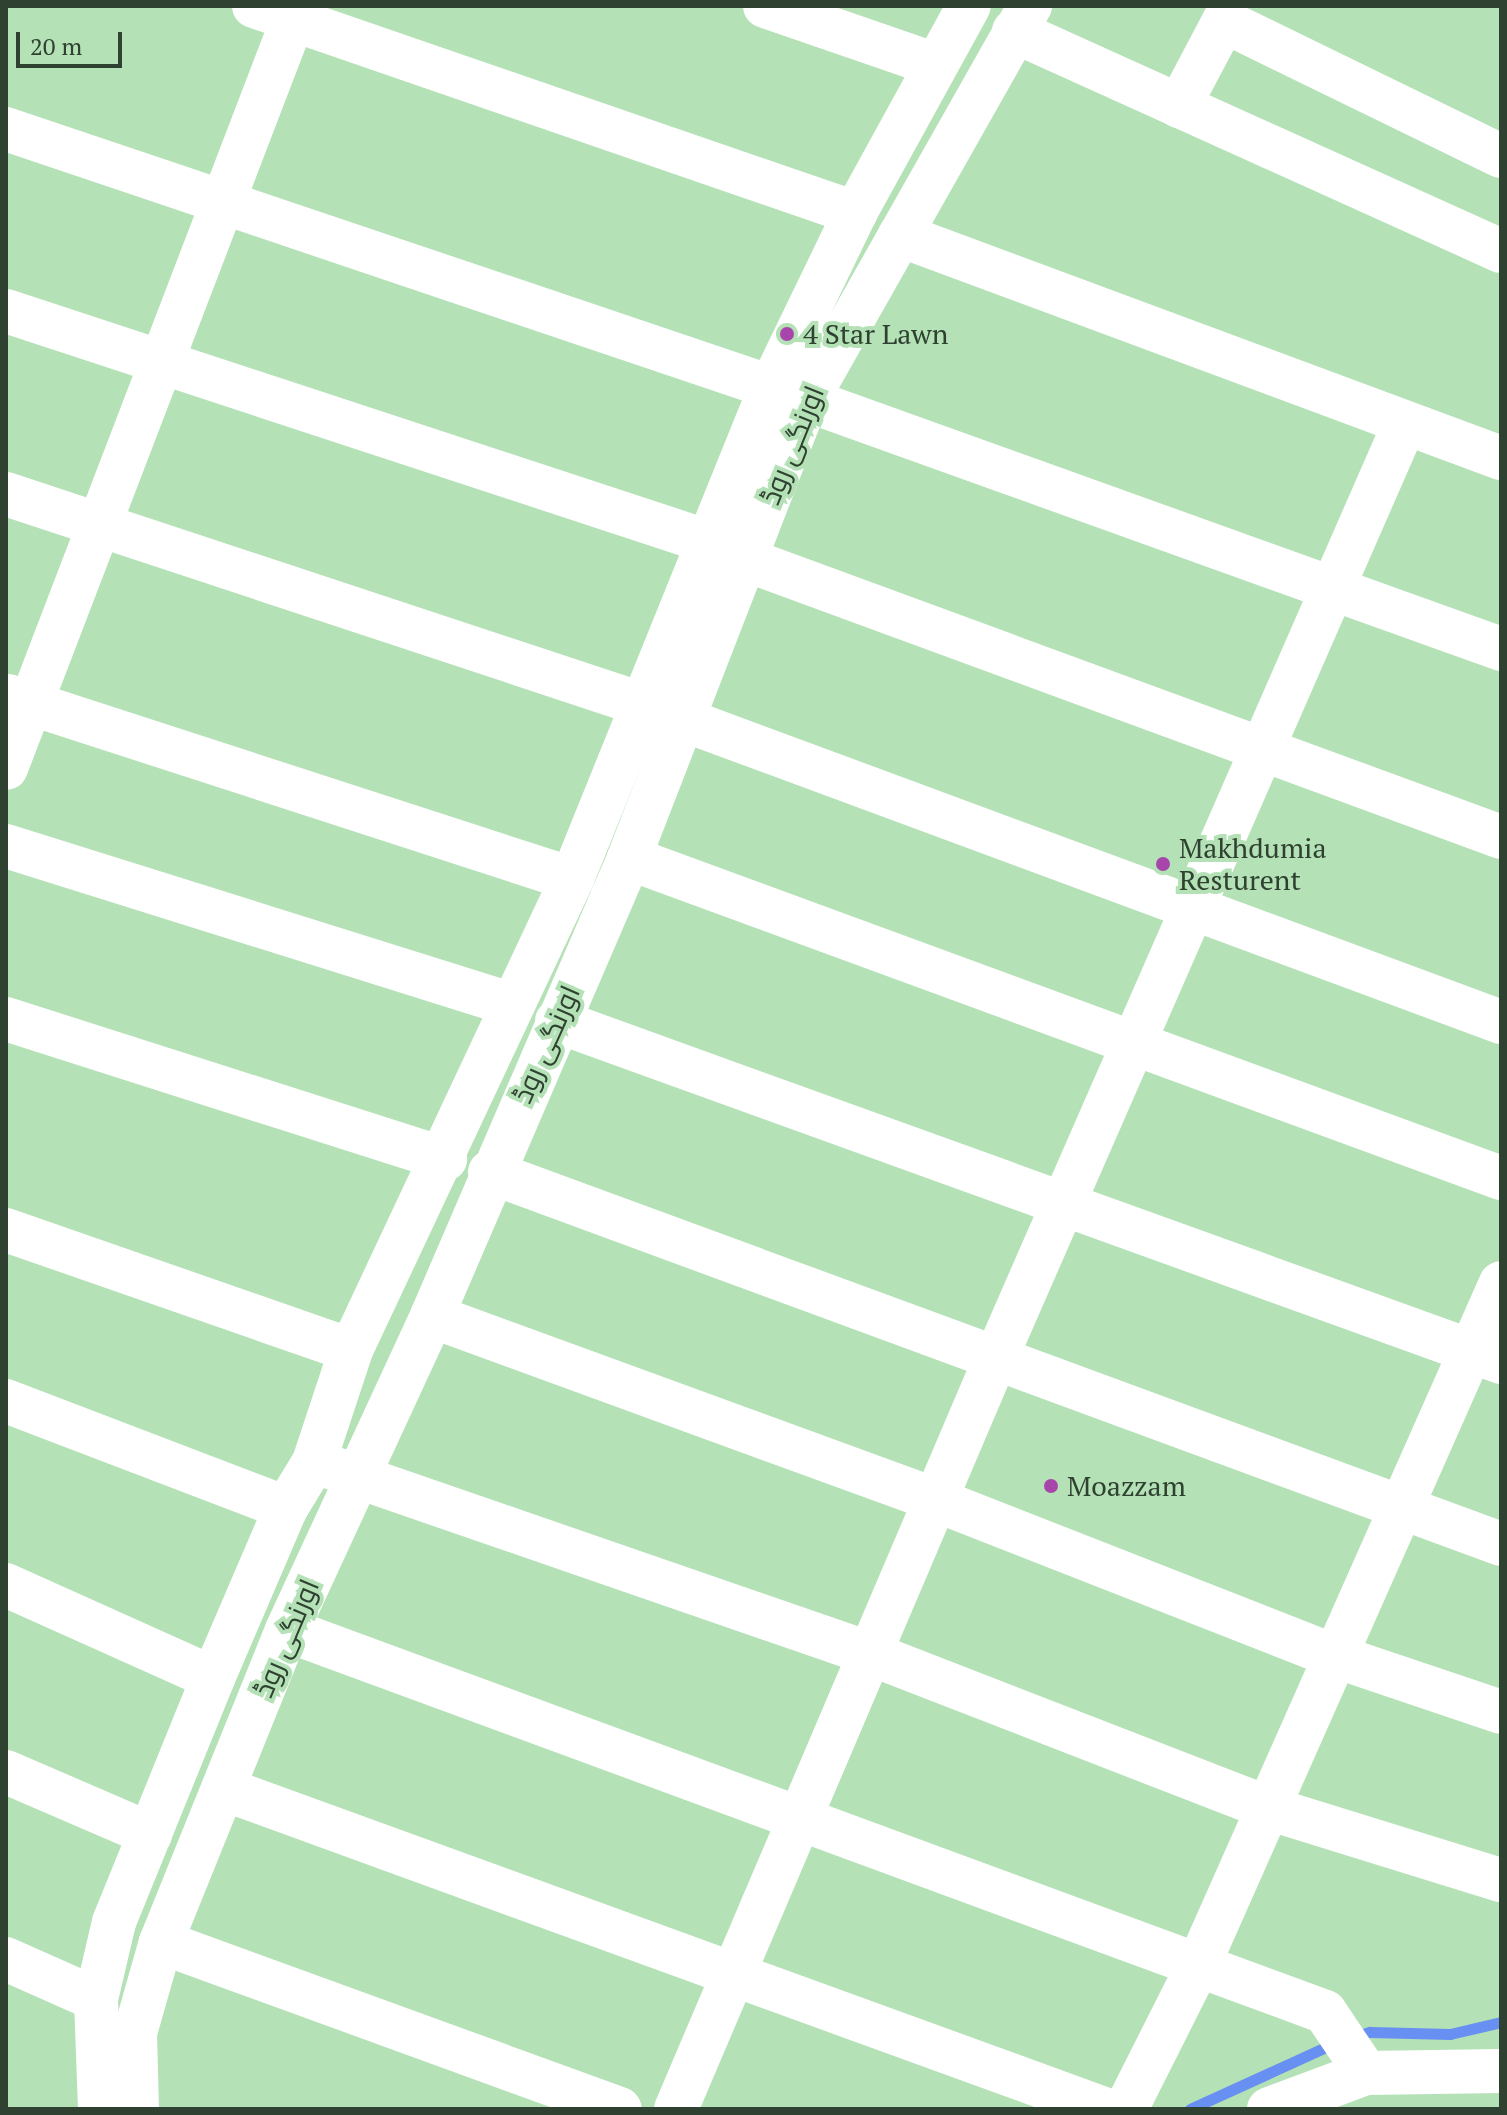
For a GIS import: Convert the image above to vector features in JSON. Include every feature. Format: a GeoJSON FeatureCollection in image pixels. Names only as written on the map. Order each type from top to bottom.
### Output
{"type":"FeatureCollection","features":[{"type":"Feature","properties":{"kind":"street"},"geometry":{"type":"LineString","coordinates":[[765,6],[933,64]]}},
{"type":"Feature","properties":{"kind":"street","name":"اورنگی روڈ"},"geometry":{"type":"LineString","coordinates":[[130,2108],[96,1999],[114,1922],[286,1508],[314,1462],[351,1350],[445,1159],[572,879],[747,560],[789,393],[855,213],[933,64],[969,6]]}},
{"type":"Feature","properties":{"kind":"street"},"geometry":{"type":"LineString","coordinates":[[6,768],[20,700],[99,524],[225,205],[282,10],[855,213]]}},
{"type":"Feature","properties":{"kind":"street"},"geometry":{"type":"LineString","coordinates":[[1022,19],[1179,106],[1501,251]]}},
{"type":"Feature","properties":{"kind":"street","name":"اورنگی روڈ"},"geometry":{"type":"LineString","coordinates":[[130,2108],[135,2033],[161,1942],[287,1630],[432,1316],[490,1172],[629,858],[706,541],[789,393],[900,235],[1022,19]]}},
{"type":"Feature","properties":{"kind":"street"},"geometry":{"type":"LineString","coordinates":[[1179,106],[1224,21],[1501,156]]}},
{"type":"Feature","properties":{"kind":"street"},"geometry":{"type":"LineString","coordinates":[[6,129],[789,393],[1501,649]]}},
{"type":"Feature","properties":{"kind":"street"},"geometry":{"type":"LineString","coordinates":[[900,235],[1404,425],[1501,458]]}},
{"type":"Feature","properties":{"kind":"street"},"geometry":{"type":"LineString","coordinates":[[6,311],[706,541]]}},
{"type":"Feature","properties":{"kind":"street"},"geometry":{"type":"LineString","coordinates":[[676,2109],[735,1977],[995,1360],[1404,425]]}},
{"type":"Feature","properties":{"kind":"street"},"geometry":{"type":"LineString","coordinates":[[6,494],[663,712],[1501,1022]]}},
{"type":"Feature","properties":{"kind":"street"},"geometry":{"type":"LineString","coordinates":[[747,560],[1501,837]]}},
{"type":"Feature","properties":{"kind":"street"},"geometry":{"type":"LineString","coordinates":[[20,700],[572,879]]}},
{"type":"Feature","properties":{"kind":"street"},"geometry":{"type":"LineString","coordinates":[[6,846],[513,1005]]}},
{"type":"Feature","properties":{"kind":"street"},"geometry":{"type":"LineString","coordinates":[[629,858],[1501,1178]]}},
{"type":"Feature","properties":{"kind":"street"},"geometry":{"type":"LineString","coordinates":[[6,1019],[445,1159]]}},
{"type":"Feature","properties":{"kind":"street"},"geometry":{"type":"LineString","coordinates":[[557,1021],[1486,1357]]}},
{"type":"Feature","properties":{"kind":"street"},"geometry":{"type":"LineString","coordinates":[[490,1172],[1403,1512],[1501,1544]]}},
{"type":"Feature","properties":{"kind":"street"},"geometry":{"type":"LineString","coordinates":[[6,1230],[351,1350]]}},
{"type":"Feature","properties":{"kind":"street"},"geometry":{"type":"LineString","coordinates":[[1126,2109],[1198,1966],[1335,1656],[1403,1512],[1486,1357],[1501,1283]]}},
{"type":"Feature","properties":{"kind":"street"},"geometry":{"type":"LineString","coordinates":[[432,1316],[936,1500],[1335,1656],[1501,1712]]}},
{"type":"Feature","properties":{"kind":"street"},"geometry":{"type":"LineString","coordinates":[[6,1401],[286,1508]]}},
{"type":"Feature","properties":{"kind":"street"},"geometry":{"type":"LineString","coordinates":[[314,1462],[871,1654],[1268,1808],[1501,1880]]}},
{"type":"Feature","properties":{"kind":"street"},"geometry":{"type":"LineString","coordinates":[[6,1585],[213,1678]]}},
{"type":"Feature","properties":{"kind":"street"},"geometry":{"type":"LineString","coordinates":[[287,1630],[1325,2012],[1379,2076]]}},
{"type":"Feature","properties":{"kind":"street"},"geometry":{"type":"LineString","coordinates":[[6,1772],[150,1834]]}},
{"type":"Feature","properties":{"kind":"street"},"geometry":{"type":"LineString","coordinates":[[224,1789],[1104,2109]]}},
{"type":"Feature","properties":{"kind":"street"},"geometry":{"type":"LineString","coordinates":[[161,1942],[620,2109]]}},
{"type":"Feature","properties":{"kind":"street"},"geometry":{"type":"LineString","coordinates":[[6,1959],[96,1999]]}},
{"type":"Feature","properties":{"kind":"street"},"geometry":{"type":"LineString","coordinates":[[1290,2105],[1379,2076],[1501,2071]]}},
{"type":"Feature","properties":{"kind":"waterway"},"geometry":{"type":"LineString","coordinates":[[1351,2038],[1370,2032],[1450,2034],[1501,2022]]}},
{"type":"Feature","properties":{"kind":"waterway"},"geometry":{"type":"LineString","coordinates":[[1190,2109],[1335,2043]]}},
{"type":"Feature","properties":{"kind":"place","name":"4 Star Lawn"},"geometry":{"type":"Point","coordinates":[787,334]}},
{"type":"Feature","properties":{"kind":"place","name":"Makhdumia Resturent"},"geometry":{"type":"Point","coordinates":[1163,864]}},
{"type":"Feature","properties":{"kind":"place","name":"Moazzam"},"geometry":{"type":"Point","coordinates":[1051,1486]}}]}
